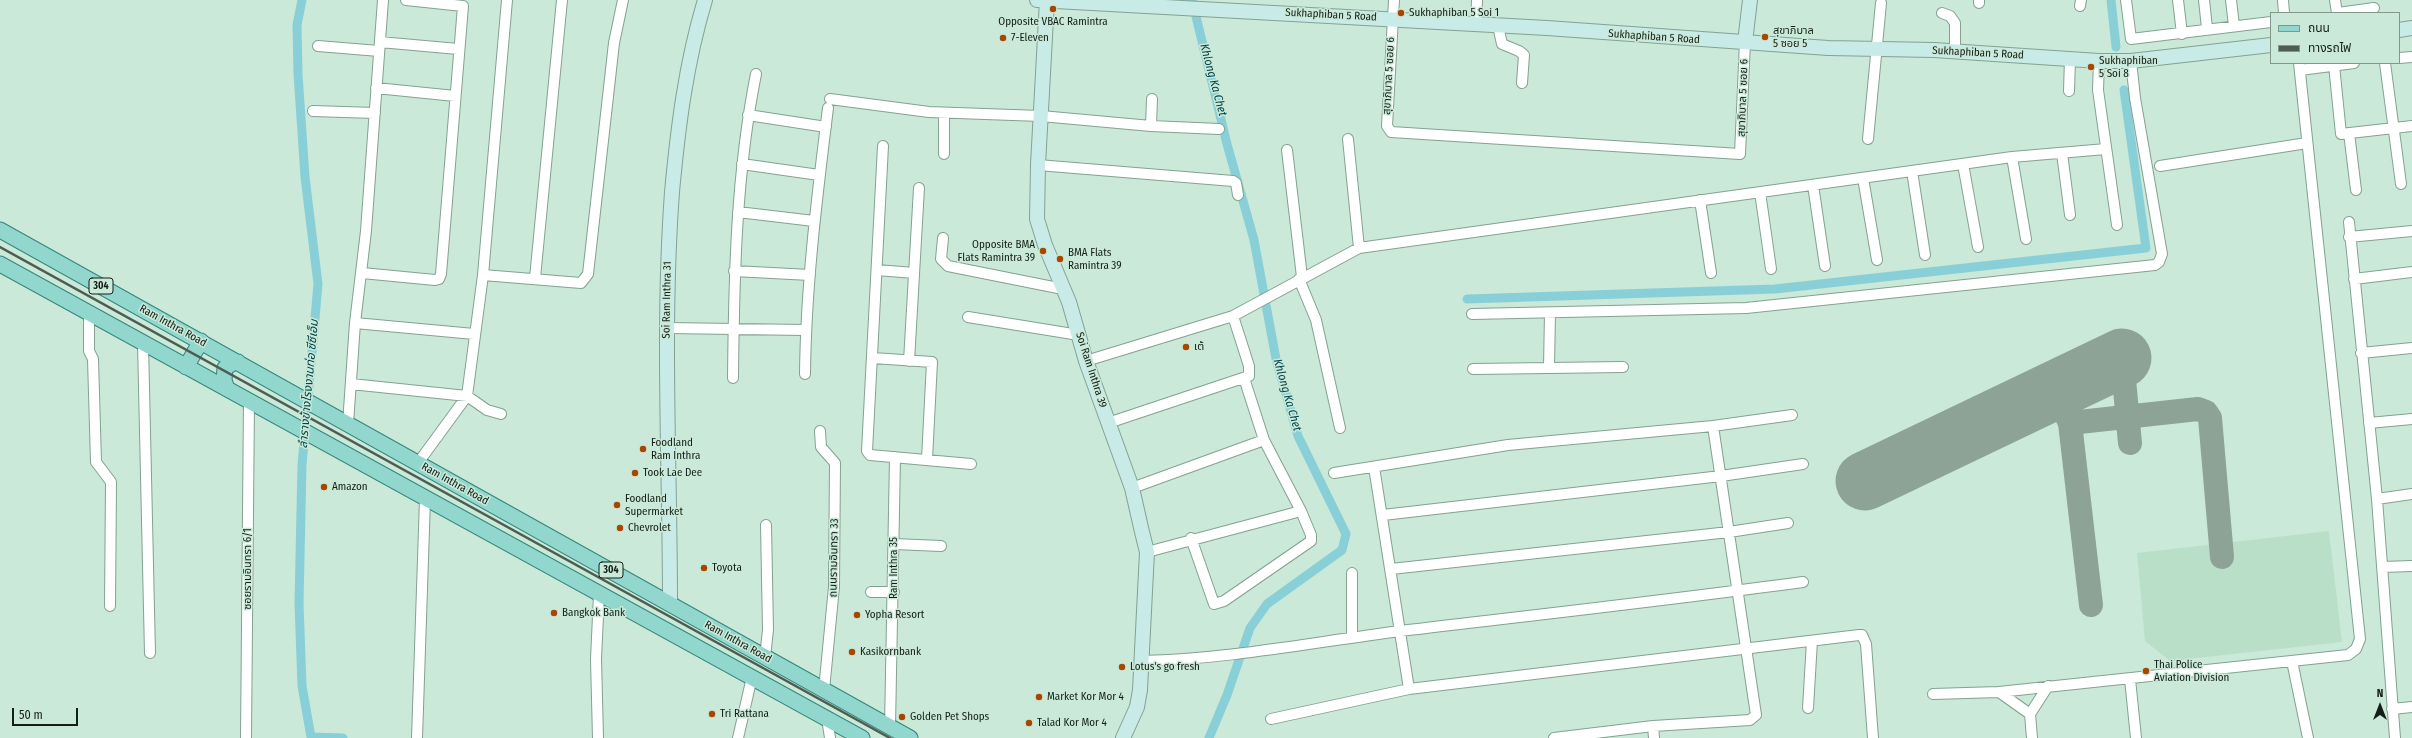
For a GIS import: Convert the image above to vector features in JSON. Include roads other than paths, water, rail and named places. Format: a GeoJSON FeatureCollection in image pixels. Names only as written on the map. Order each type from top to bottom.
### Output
{"type":"FeatureCollection","features":[{"type":"Feature","properties":{"kind":"main road","name":"Ram Inthra Road"},"geometry":{"type":"LineString","coordinates":[[0,230],[910,738]]}},
{"type":"Feature","properties":{"kind":"main road","name":"304"},"geometry":{"type":"LineString","coordinates":[[0,264],[862,738]]}},
{"type":"Feature","properties":{"kind":"main road"},"geometry":{"type":"LineString","coordinates":[[186,367],[201,341]]}},
{"type":"Feature","properties":{"kind":"main road"},"geometry":{"type":"LineString","coordinates":[[227,389],[224,380],[225,368],[238,362]]}},
{"type":"Feature","properties":{"kind":"street"},"geometry":{"type":"LineString","coordinates":[[348,424],[354,323],[362,273],[383,0]]}},
{"type":"Feature","properties":{"kind":"street"},"geometry":{"type":"LineString","coordinates":[[362,273],[439,279],[448,202],[458,49],[463,6],[406,0]]}},
{"type":"Feature","properties":{"kind":"street"},"geometry":{"type":"LineString","coordinates":[[418,463],[467,396],[483,274],[506,0]]}},
{"type":"Feature","properties":{"kind":"street"},"geometry":{"type":"LineString","coordinates":[[535,278],[562,0]]}},
{"type":"Feature","properties":{"kind":"street"},"geometry":{"type":"LineString","coordinates":[[483,274],[581,283],[588,274],[614,43],[623,0]]}},
{"type":"Feature","properties":{"kind":"street","name":"Soi Ram Inthra 31"},"geometry":{"type":"LineString","coordinates":[[670,604],[666,328],[667,252],[680,114],[685,79],[705,0]]}},
{"type":"Feature","properties":{"kind":"street","name":"Sukhaphiban 5 Road"},"geometry":{"type":"LineString","coordinates":[[1038,0],[1392,18],[1744,42],[1877,50],[1955,51],[2099,61],[2131,61],[2270,45]]}},
{"type":"Feature","properties":{"kind":"street","name":"Soi Ram Inthra 39"},"geometry":{"type":"LineString","coordinates":[[1047,0],[1038,166],[1037,219],[1079,335],[1086,361],[1108,424],[1132,488],[1146,552],[1142,661],[1137,707],[1122,738]]}},
{"type":"Feature","properties":{"kind":"street","name":"สุขาภิบาล 5 ซอย 6"},"geometry":{"type":"LineString","coordinates":[[1394,0],[1387,126],[1391,132],[1740,154],[1744,42]]}},
{"type":"Feature","properties":{"kind":"street"},"geometry":{"type":"LineString","coordinates":[[1476,24],[1477,0]]}},
{"type":"Feature","properties":{"kind":"street"},"geometry":{"type":"LineString","coordinates":[[1744,42],[1750,0]]}},
{"type":"Feature","properties":{"kind":"street"},"geometry":{"type":"LineString","coordinates":[[2126,0],[2131,39],[2182,34],[2207,28],[2270,22]]}},
{"type":"Feature","properties":{"kind":"street"},"geometry":{"type":"LineString","coordinates":[[2178,0],[2182,34]]}},
{"type":"Feature","properties":{"kind":"street"},"geometry":{"type":"LineString","coordinates":[[2204,0],[2207,28]]}},
{"type":"Feature","properties":{"kind":"street"},"geometry":{"type":"LineString","coordinates":[[2231,0],[2234,26]]}},
{"type":"Feature","properties":{"kind":"street"},"geometry":{"type":"LineString","coordinates":[[2283,0],[2284,12]]}},
{"type":"Feature","properties":{"kind":"street"},"geometry":{"type":"LineString","coordinates":[[2335,0],[2337,12]]}},
{"type":"Feature","properties":{"kind":"street"},"geometry":{"type":"LineString","coordinates":[[1868,139],[1881,3]]}},
{"type":"Feature","properties":{"kind":"street"},"geometry":{"type":"LineString","coordinates":[[2344,12],[2374,8]]}},
{"type":"Feature","properties":{"kind":"street"},"geometry":{"type":"LineString","coordinates":[[1942,13],[1950,16],[1956,23],[1955,51]]}},
{"type":"Feature","properties":{"kind":"street"},"geometry":{"type":"LineString","coordinates":[[1498,26],[1502,44],[1519,51],[1524,55],[1522,83]]}},
{"type":"Feature","properties":{"kind":"street"},"geometry":{"type":"LineString","coordinates":[[2400,30],[2412,28]]}},
{"type":"Feature","properties":{"kind":"street"},"geometry":{"type":"LineString","coordinates":[[318,46],[458,49]]}},
{"type":"Feature","properties":{"kind":"street"},"geometry":{"type":"LineString","coordinates":[[2400,58],[2412,57]]}},
{"type":"Feature","properties":{"kind":"street"},"geometry":{"type":"LineString","coordinates":[[2069,91],[2070,59]]}},
{"type":"Feature","properties":{"kind":"street"},"geometry":{"type":"LineString","coordinates":[[2099,61],[2098,90],[2117,225]]}},
{"type":"Feature","properties":{"kind":"street"},"geometry":{"type":"LineString","coordinates":[[1472,314],[1746,308],[2155,265],[2159,262],[2162,254],[2135,98],[2131,61]]}},
{"type":"Feature","properties":{"kind":"street"},"geometry":{"type":"LineString","coordinates":[[1933,694],[1999,692],[2130,679],[2348,655],[2356,649],[2360,639],[2299,67],[2344,64]]}},
{"type":"Feature","properties":{"kind":"street"},"geometry":{"type":"LineString","coordinates":[[2385,64],[2400,184]]}},
{"type":"Feature","properties":{"kind":"street"},"geometry":{"type":"LineString","coordinates":[[2334,65],[2341,134],[2412,126]]}},
{"type":"Feature","properties":{"kind":"street"},"geometry":{"type":"LineString","coordinates":[[732,378],[734,271],[738,212],[748,115],[756,74]]}},
{"type":"Feature","properties":{"kind":"street"},"geometry":{"type":"LineString","coordinates":[[376,88],[455,96]]}},
{"type":"Feature","properties":{"kind":"street"},"geometry":{"type":"LineString","coordinates":[[1151,126],[1152,99]]}},
{"type":"Feature","properties":{"kind":"street"},"geometry":{"type":"LineString","coordinates":[[805,374],[806,330],[814,221],[829,104],[944,113],[1041,116],[1151,126],[1219,129]]}},
{"type":"Feature","properties":{"kind":"street"},"geometry":{"type":"LineString","coordinates":[[313,111],[375,113]]}},
{"type":"Feature","properties":{"kind":"street"},"geometry":{"type":"LineString","coordinates":[[944,113],[944,154]]}},
{"type":"Feature","properties":{"kind":"street"},"geometry":{"type":"LineString","coordinates":[[748,115],[826,127]]}},
{"type":"Feature","properties":{"kind":"street"},"geometry":{"type":"LineString","coordinates":[[2349,133],[2356,190]]}},
{"type":"Feature","properties":{"kind":"street"},"geometry":{"type":"LineString","coordinates":[[1348,139],[1359,248]]}},
{"type":"Feature","properties":{"kind":"street"},"geometry":{"type":"LineString","coordinates":[[2160,166],[2307,143]]}},
{"type":"Feature","properties":{"kind":"street"},"geometry":{"type":"LineString","coordinates":[[883,146],[878,270],[866,452],[870,455],[971,464]]}},
{"type":"Feature","properties":{"kind":"street"},"geometry":{"type":"LineString","coordinates":[[1086,361],[1233,316],[1278,292],[1300,278],[1359,248],[2012,157],[2106,149]]}},
{"type":"Feature","properties":{"kind":"street"},"geometry":{"type":"LineString","coordinates":[[1287,150],[1300,278],[1316,320],[1340,428]]}},
{"type":"Feature","properties":{"kind":"street"},"geometry":{"type":"LineString","coordinates":[[2062,152],[2070,215]]}},
{"type":"Feature","properties":{"kind":"street"},"geometry":{"type":"LineString","coordinates":[[2012,157],[2026,238]]}},
{"type":"Feature","properties":{"kind":"street"},"geometry":{"type":"LineString","coordinates":[[742,164],[819,175]]}},
{"type":"Feature","properties":{"kind":"street"},"geometry":{"type":"LineString","coordinates":[[1963,164],[1978,247]]}},
{"type":"Feature","properties":{"kind":"street"},"geometry":{"type":"LineString","coordinates":[[1038,166],[1232,181],[1236,183],[1238,195]]}},
{"type":"Feature","properties":{"kind":"street"},"geometry":{"type":"LineString","coordinates":[[1912,172],[1925,255]]}},
{"type":"Feature","properties":{"kind":"street"},"geometry":{"type":"LineString","coordinates":[[1863,178],[1877,260]]}},
{"type":"Feature","properties":{"kind":"street"},"geometry":{"type":"LineString","coordinates":[[1813,185],[1825,266]]}},
{"type":"Feature","properties":{"kind":"street"},"geometry":{"type":"LineString","coordinates":[[909,361],[919,188]]}},
{"type":"Feature","properties":{"kind":"street"},"geometry":{"type":"LineString","coordinates":[[1760,192],[1771,268]]}},
{"type":"Feature","properties":{"kind":"street"},"geometry":{"type":"LineString","coordinates":[[1700,200],[1711,273]]}},
{"type":"Feature","properties":{"kind":"street"},"geometry":{"type":"LineString","coordinates":[[738,212],[814,221]]}},
{"type":"Feature","properties":{"kind":"street"},"geometry":{"type":"LineString","coordinates":[[2349,222],[2349,237],[2377,499],[2395,738]]}},
{"type":"Feature","properties":{"kind":"street"},"geometry":{"type":"LineString","coordinates":[[2349,237],[2412,231]]}},
{"type":"Feature","properties":{"kind":"street"},"geometry":{"type":"LineString","coordinates":[[943,238],[941,259],[943,263],[948,266],[1063,289]]}},
{"type":"Feature","properties":{"kind":"street"},"geometry":{"type":"LineString","coordinates":[[878,270],[914,273]]}},
{"type":"Feature","properties":{"kind":"street"},"geometry":{"type":"LineString","coordinates":[[734,271],[810,275]]}},
{"type":"Feature","properties":{"kind":"street"},"geometry":{"type":"LineString","coordinates":[[2354,279],[2412,272]]}},
{"type":"Feature","properties":{"kind":"street"},"geometry":{"type":"LineString","coordinates":[[89,313],[90,351],[94,359],[96,462],[111,482],[110,606]]}},
{"type":"Feature","properties":{"kind":"street"},"geometry":{"type":"LineString","coordinates":[[1549,367],[1550,313]]}},
{"type":"Feature","properties":{"kind":"street"},"geometry":{"type":"LineString","coordinates":[[968,316],[1079,335]]}},
{"type":"Feature","properties":{"kind":"street"},"geometry":{"type":"LineString","coordinates":[[1108,424],[1249,376],[1249,366],[1233,316]]}},
{"type":"Feature","properties":{"kind":"street"},"geometry":{"type":"LineString","coordinates":[[354,323],[474,334]]}},
{"type":"Feature","properties":{"kind":"street"},"geometry":{"type":"LineString","coordinates":[[666,328],[806,330]]}},
{"type":"Feature","properties":{"kind":"street"},"geometry":{"type":"LineString","coordinates":[[143,343],[150,653]]}},
{"type":"Feature","properties":{"kind":"street"},"geometry":{"type":"LineString","coordinates":[[2361,353],[2412,348]]}},
{"type":"Feature","properties":{"kind":"street"},"geometry":{"type":"LineString","coordinates":[[873,358],[932,362],[927,459]]}},
{"type":"Feature","properties":{"kind":"street"},"geometry":{"type":"LineString","coordinates":[[1473,369],[1623,367]]}},
{"type":"Feature","properties":{"kind":"street"},"geometry":{"type":"LineString","coordinates":[[1191,538],[1214,604],[1224,601],[1309,544],[1311,535],[1301,511],[1264,440],[1244,378]]}},
{"type":"Feature","properties":{"kind":"street"},"geometry":{"type":"LineString","coordinates":[[351,384],[467,396],[487,410],[501,414]]}},
{"type":"Feature","properties":{"kind":"street","name":"ซอยรามอินทรา 6/1"},"geometry":{"type":"LineString","coordinates":[[246,738],[249,400]]}},
{"type":"Feature","properties":{"kind":"street"},"geometry":{"type":"LineString","coordinates":[[1334,473],[1508,445],[1713,426],[1792,415]]}},
{"type":"Feature","properties":{"kind":"street"},"geometry":{"type":"LineString","coordinates":[[2369,424],[2412,419]]}},
{"type":"Feature","properties":{"kind":"street"},"geometry":{"type":"LineString","coordinates":[[1554,738],[1653,726],[1754,718],[1757,711],[1713,426]]}},
{"type":"Feature","properties":{"kind":"street","name":"ถนนรามอินทรา 33"},"geometry":{"type":"LineString","coordinates":[[820,431],[821,447],[835,463],[834,588],[824,690]]}},
{"type":"Feature","properties":{"kind":"street"},"geometry":{"type":"LineString","coordinates":[[1132,488],[1264,440]]}},
{"type":"Feature","properties":{"kind":"street","name":"Ram Inthra 35"},"geometry":{"type":"LineString","coordinates":[[890,727],[894,592],[895,457]]}},
{"type":"Feature","properties":{"kind":"street"},"geometry":{"type":"LineString","coordinates":[[1383,515],[1721,476],[1803,464]]}},
{"type":"Feature","properties":{"kind":"street"},"geometry":{"type":"LineString","coordinates":[[1374,467],[1383,515],[1409,689]]}},
{"type":"Feature","properties":{"kind":"street"},"geometry":{"type":"LineString","coordinates":[[2377,499],[2412,494]]}},
{"type":"Feature","properties":{"kind":"street"},"geometry":{"type":"LineString","coordinates":[[417,738],[425,499]]}},
{"type":"Feature","properties":{"kind":"street"},"geometry":{"type":"LineString","coordinates":[[1146,552],[1191,538],[1301,511]]}},
{"type":"Feature","properties":{"kind":"street"},"geometry":{"type":"LineString","coordinates":[[1391,569],[1729,532],[1788,523]]}},
{"type":"Feature","properties":{"kind":"street"},"geometry":{"type":"LineString","coordinates":[[765,657],[768,630],[766,525]]}},
{"type":"Feature","properties":{"kind":"street"},"geometry":{"type":"LineString","coordinates":[[894,544],[941,546]]}},
{"type":"Feature","properties":{"kind":"street"},"geometry":{"type":"LineString","coordinates":[[2382,567],[2412,566]]}},
{"type":"Feature","properties":{"kind":"street"},"geometry":{"type":"LineString","coordinates":[[1352,573],[1352,638]]}},
{"type":"Feature","properties":{"kind":"street"},"geometry":{"type":"LineString","coordinates":[[1142,661],[1196,660],[1257,653],[1401,631],[1803,582]]}},
{"type":"Feature","properties":{"kind":"street"},"geometry":{"type":"LineString","coordinates":[[871,592],[894,592]]}},
{"type":"Feature","properties":{"kind":"street"},"geometry":{"type":"LineString","coordinates":[[598,738],[596,659],[599,594]]}},
{"type":"Feature","properties":{"kind":"street"},"geometry":{"type":"LineString","coordinates":[[1271,719],[1409,689],[1748,650],[1859,635],[1865,638],[1873,738]]}},
{"type":"Feature","properties":{"kind":"street"},"geometry":{"type":"LineString","coordinates":[[1808,708],[1812,641]]}},
{"type":"Feature","properties":{"kind":"street"},"geometry":{"type":"LineString","coordinates":[[2292,661],[2308,738]]}},
{"type":"Feature","properties":{"kind":"street"},"geometry":{"type":"LineString","coordinates":[[738,738],[752,677]]}},
{"type":"Feature","properties":{"kind":"street"},"geometry":{"type":"LineString","coordinates":[[2130,679],[2136,738]]}},
{"type":"Feature","properties":{"kind":"street"},"geometry":{"type":"LineString","coordinates":[[2032,738],[2030,714],[2048,686]]}},
{"type":"Feature","properties":{"kind":"street"},"geometry":{"type":"LineString","coordinates":[[1999,692],[2030,714]]}},
{"type":"Feature","properties":{"kind":"street"},"geometry":{"type":"LineString","coordinates":[[2392,709],[2412,707]]}},
{"type":"Feature","properties":{"kind":"street"},"geometry":{"type":"LineString","coordinates":[[827,718],[830,738]]}},
{"type":"Feature","properties":{"kind":"street"},"geometry":{"type":"LineString","coordinates":[[1653,726],[1654,738]]}},
{"type":"Feature","properties":{"kind":"waterway","name":"ลำรางข้างโรงงานท่อ ซีซีเอ็ม"},"geometry":{"type":"LineString","coordinates":[[302,0],[297,25],[298,74],[305,177],[318,284],[302,465],[299,603],[302,686],[311,737],[343,738]]}},
{"type":"Feature","properties":{"kind":"waterway","name":"Khlong Ka Chet"},"geometry":{"type":"LineString","coordinates":[[1192,0],[1227,144],[1254,240],[1276,359],[1298,436],[1346,534],[1342,550],[1267,604],[1250,628],[1227,695],[1209,738]]}},
{"type":"Feature","properties":{"kind":"waterway"},"geometry":{"type":"LineString","coordinates":[[2111,0],[2116,47]]}},
{"type":"Feature","properties":{"kind":"waterway"},"geometry":{"type":"LineString","coordinates":[[1467,299],[1775,289],[2146,248],[2124,90]]}},
{"type":"Feature","properties":{"kind":"railway"},"geometry":{"type":"LineString","coordinates":[[0,247],[890,738]]}},
{"type":"Feature","properties":{"kind":"place","name":"Opposite VBAC Ramintra"},"geometry":{"type":"Point","coordinates":[1053,9]}},
{"type":"Feature","properties":{"kind":"place","name":"Sukhaphiban 5 Soi 1"},"geometry":{"type":"Point","coordinates":[1401,13]}},
{"type":"Feature","properties":{"kind":"place","name":"สุขาภิบาล 5 ซอย 5"},"geometry":{"type":"Point","coordinates":[1765,37]}},
{"type":"Feature","properties":{"kind":"place","name":"7-Eleven"},"geometry":{"type":"Point","coordinates":[1003,38]}},
{"type":"Feature","properties":{"kind":"place","name":"Sukhaphiban 5 Soi 8"},"geometry":{"type":"Point","coordinates":[2091,67]}},
{"type":"Feature","properties":{"kind":"place","name":"Opposite BMA Flats Ramintra 39"},"geometry":{"type":"Point","coordinates":[1043,251]}},
{"type":"Feature","properties":{"kind":"place","name":"BMA Flats Ramintra 39"},"geometry":{"type":"Point","coordinates":[1060,259]}},
{"type":"Feature","properties":{"kind":"place","name":"เต้"},"geometry":{"type":"Point","coordinates":[1186,347]}},
{"type":"Feature","properties":{"kind":"place","name":"Foodland Ram Inthra"},"geometry":{"type":"Point","coordinates":[643,449]}},
{"type":"Feature","properties":{"kind":"place","name":"Took Lae Dee"},"geometry":{"type":"Point","coordinates":[635,473]}},
{"type":"Feature","properties":{"kind":"place","name":"Amazon"},"geometry":{"type":"Point","coordinates":[324,487]}},
{"type":"Feature","properties":{"kind":"place","name":"Foodland Supermarket"},"geometry":{"type":"Point","coordinates":[617,505]}},
{"type":"Feature","properties":{"kind":"place","name":"Chevrolet"},"geometry":{"type":"Point","coordinates":[620,528]}},
{"type":"Feature","properties":{"kind":"place","name":"Toyota"},"geometry":{"type":"Point","coordinates":[704,568]}},
{"type":"Feature","properties":{"kind":"place","name":"Bangkok Bank"},"geometry":{"type":"Point","coordinates":[554,613]}},
{"type":"Feature","properties":{"kind":"place","name":"Yopha Resort"},"geometry":{"type":"Point","coordinates":[857,615]}},
{"type":"Feature","properties":{"kind":"place","name":"Kasikornbank"},"geometry":{"type":"Point","coordinates":[852,652]}},
{"type":"Feature","properties":{"kind":"place","name":"Lotus's go fresh"},"geometry":{"type":"Point","coordinates":[1122,667]}},
{"type":"Feature","properties":{"kind":"place","name":"Thai Police Aviation Division"},"geometry":{"type":"Point","coordinates":[2146,671]}},
{"type":"Feature","properties":{"kind":"place","name":"Market Kor Mor 4"},"geometry":{"type":"Point","coordinates":[1039,697]}},
{"type":"Feature","properties":{"kind":"place","name":"Tri Rattana"},"geometry":{"type":"Point","coordinates":[712,714]}},
{"type":"Feature","properties":{"kind":"place","name":"Golden Pet Shops"},"geometry":{"type":"Point","coordinates":[902,717]}},
{"type":"Feature","properties":{"kind":"place","name":"Talad Kor Mor 4"},"geometry":{"type":"Point","coordinates":[1029,723]}}]}
